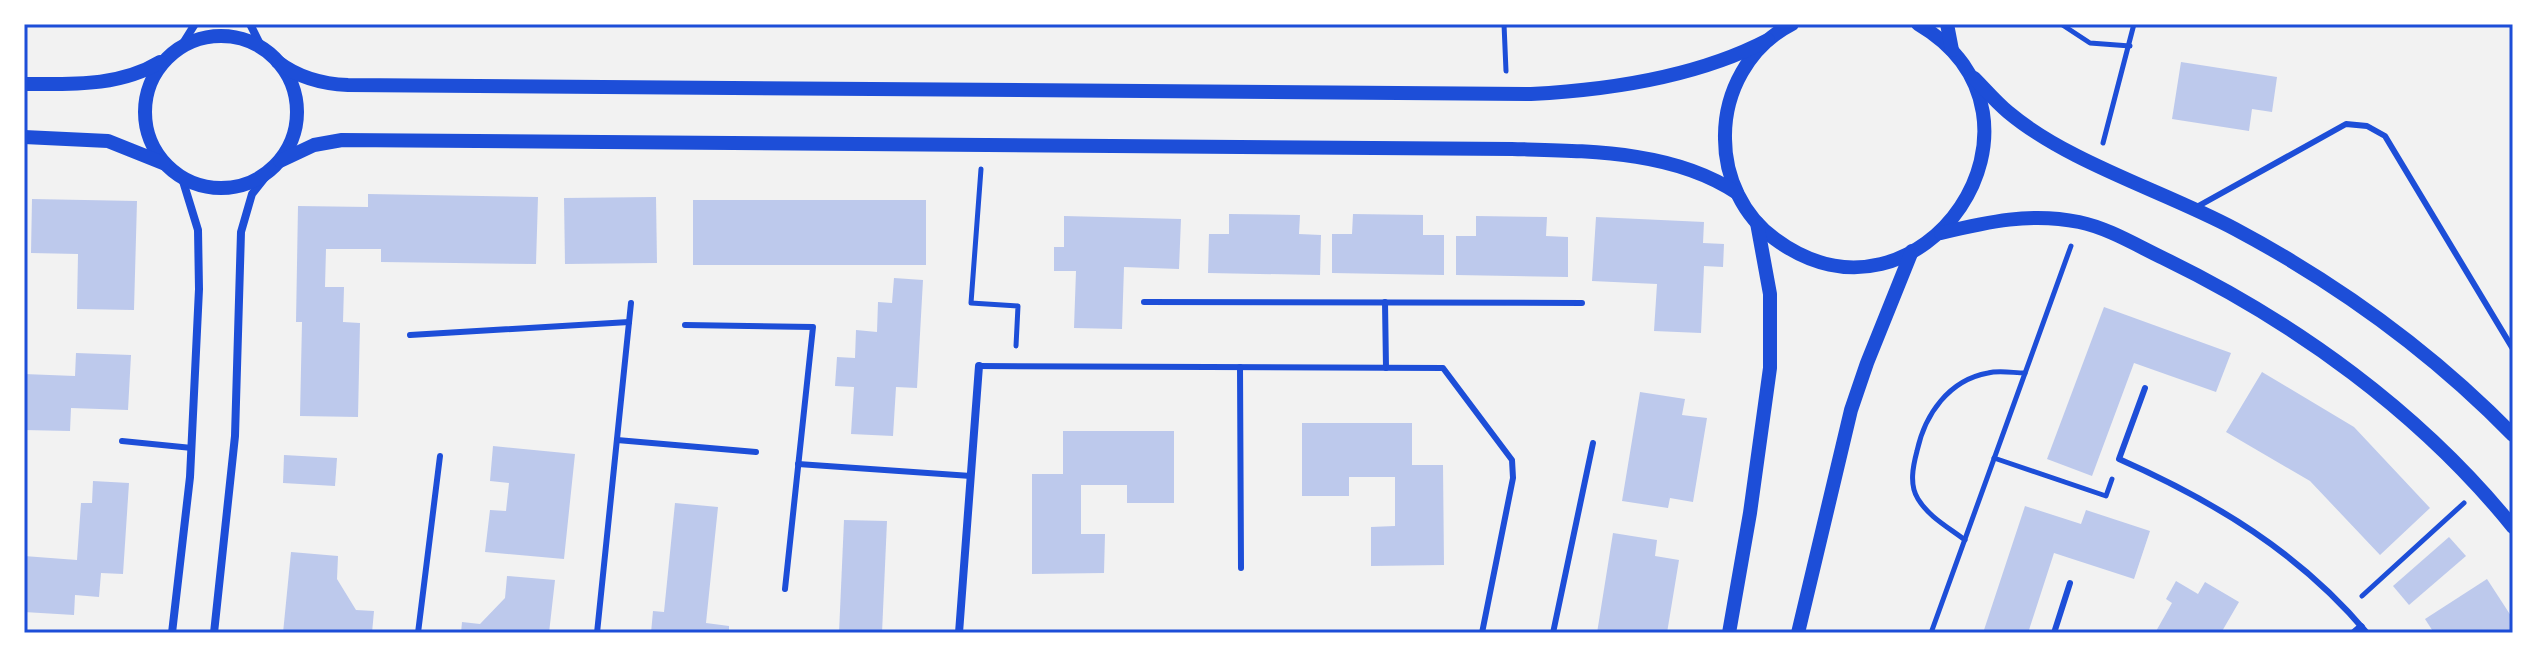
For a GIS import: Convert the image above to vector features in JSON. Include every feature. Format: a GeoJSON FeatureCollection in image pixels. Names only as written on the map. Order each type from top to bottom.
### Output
{"type":"FeatureCollection","features":[{"type":"Feature","properties":{"kind":"street"},"geometry":{"type":"LineString","coordinates":[[163,163],[147,131],[145,107],[155,73],[195,24]]}},
{"type":"Feature","properties":{"kind":"street"},"geometry":{"type":"LineString","coordinates":[[250,24],[260,44],[287,69],[312,80],[348,85],[1507,95],[1586,89],[1647,79],[1706,64],[1768,40]]}},
{"type":"Feature","properties":{"kind":"street"},"geometry":{"type":"LineString","coordinates":[[1918,24],[1937,36],[1999,104],[2022,123],[2052,142],[2193,209],[2287,259],[2363,306],[2422,350],[2478,399],[2513,435]]}},
{"type":"Feature","properties":{"kind":"street"},"geometry":{"type":"LineString","coordinates":[[1947,24],[1952,51]]}},
{"type":"Feature","properties":{"kind":"street"},"geometry":{"type":"LineString","coordinates":[[1788,25],[1768,40],[1743,71],[1728,107],[1725,147],[1728,167],[1737,193],[1757,222],[1787,248],[1824,262],[1864,266],[1885,262],[1912,251],[1940,234],[1954,219],[1975,185],[1984,146],[1981,106],[1964,67]]}},
{"type":"Feature","properties":{"kind":"street"},"geometry":{"type":"LineString","coordinates":[[24,84],[79,84],[117,79],[146,70],[203,38],[227,37],[249,42],[274,58],[291,83],[297,118],[291,141],[276,166],[252,194],[241,232],[235,436],[214,633]]}},
{"type":"Feature","properties":{"kind":"street"},"geometry":{"type":"LineString","coordinates":[[24,137],[108,141],[163,163],[182,178],[203,187],[227,189],[250,183],[314,145],[342,140],[1559,150],[1666,163],[1716,178],[1737,193]]}},
{"type":"Feature","properties":{"kind":"street"},"geometry":{"type":"LineString","coordinates":[[172,633],[192,448],[199,237],[182,178]]}},
{"type":"Feature","properties":{"kind":"street"},"geometry":{"type":"LineString","coordinates":[[1940,234],[1986,222],[2024,217],[2080,222],[2113,234],[2177,265],[2295,333],[2350,371],[2403,414],[2480,489],[2513,527]]}},
{"type":"Feature","properties":{"kind":"street"},"geometry":{"type":"LineString","coordinates":[[1729,633],[1755,486],[1771,356],[1770,294],[1757,222]]}},
{"type":"Feature","properties":{"kind":"street"},"geometry":{"type":"LineString","coordinates":[[1798,633],[1855,398],[1912,251]]}},
{"type":"Feature","properties":{"kind":"street"},"geometry":{"type":"LineString","coordinates":[[959,633],[979,366]]}},
{"type":"Feature","properties":{"kind":"lane"},"geometry":{"type":"LineString","coordinates":[[2193,209],[2346,124],[2367,126],[2385,136],[2513,349]]}},
{"type":"Feature","properties":{"kind":"lane"},"geometry":{"type":"LineString","coordinates":[[24,300],[24,359]]}},
{"type":"Feature","properties":{"kind":"lane"},"geometry":{"type":"LineString","coordinates":[[1144,302],[1582,303]]}},
{"type":"Feature","properties":{"kind":"lane"},"geometry":{"type":"LineString","coordinates":[[1385,302],[1386,368]]}},
{"type":"Feature","properties":{"kind":"lane"},"geometry":{"type":"LineString","coordinates":[[597,633],[631,303]]}},
{"type":"Feature","properties":{"kind":"lane"},"geometry":{"type":"LineString","coordinates":[[410,335],[629,322]]}},
{"type":"Feature","properties":{"kind":"lane"},"geometry":{"type":"LineString","coordinates":[[685,325],[813,327],[785,589]]}},
{"type":"Feature","properties":{"kind":"lane"},"geometry":{"type":"LineString","coordinates":[[979,366],[1443,368],[1512,460],[1513,478],[1482,633]]}},
{"type":"Feature","properties":{"kind":"lane"},"geometry":{"type":"LineString","coordinates":[[1240,367],[1241,568]]}},
{"type":"Feature","properties":{"kind":"lane"},"geometry":{"type":"LineString","coordinates":[[2145,388],[2119,459],[2199,497],[2251,528],[2289,557],[2346,610],[2361,631]]}},
{"type":"Feature","properties":{"kind":"lane"},"geometry":{"type":"LineString","coordinates":[[617,440],[756,452]]}},
{"type":"Feature","properties":{"kind":"lane"},"geometry":{"type":"LineString","coordinates":[[122,441],[192,448]]}},
{"type":"Feature","properties":{"kind":"lane"},"geometry":{"type":"LineString","coordinates":[[1553,633],[1593,443]]}},
{"type":"Feature","properties":{"kind":"lane"},"geometry":{"type":"LineString","coordinates":[[418,633],[440,456]]}},
{"type":"Feature","properties":{"kind":"lane"},"geometry":{"type":"LineString","coordinates":[[798,464],[971,476]]}},
{"type":"Feature","properties":{"kind":"lane"},"geometry":{"type":"LineString","coordinates":[[2054,633],[2070,583]]}},
{"type":"Feature","properties":{"kind":"path"},"geometry":{"type":"LineString","coordinates":[[1504,24],[1507,95]]}},
{"type":"Feature","properties":{"kind":"path"},"geometry":{"type":"LineString","coordinates":[[2061,24],[2090,43],[2130,46]]}},
{"type":"Feature","properties":{"kind":"path"},"geometry":{"type":"LineString","coordinates":[[2097,164],[2134,24]]}},
{"type":"Feature","properties":{"kind":"path"},"geometry":{"type":"LineString","coordinates":[[979,366],[1015,358],[1018,306],[971,303],[983,144]]}},
{"type":"Feature","properties":{"kind":"path"},"geometry":{"type":"LineString","coordinates":[[1931,633],[2080,222]]}},
{"type":"Feature","properties":{"kind":"path"},"geometry":{"type":"LineString","coordinates":[[1965,540],[1929,514],[1916,496],[1912,471],[1921,433],[1937,402],[1960,384],[1988,372],[2025,373]]}},
{"type":"Feature","properties":{"kind":"path"},"geometry":{"type":"LineString","coordinates":[[1994,458],[2106,496],[2119,459]]}},
{"type":"Feature","properties":{"kind":"path"},"geometry":{"type":"LineString","coordinates":[[2346,610],[2480,489]]}},
{"type":"Feature","properties":{"kind":"building"},"geometry":{"type":"Polygon","coordinates":[[[2181,62],[2277,77],[2272,112],[2252,109],[2249,131],[2172,119],[2181,62]]]}},
{"type":"Feature","properties":{"kind":"building"},"geometry":{"type":"Polygon","coordinates":[[[368,194],[538,197],[536,264],[381,262],[381,249],[326,249],[325,287],[344,287],[343,322],[360,323],[358,417],[300,416],[302,322],[296,322],[298,206],[368,207],[368,194]]]}},
{"type":"Feature","properties":{"kind":"building"},"geometry":{"type":"Polygon","coordinates":[[[656,197],[657,263],[565,264],[564,198],[656,197]]]}},
{"type":"Feature","properties":{"kind":"building"},"geometry":{"type":"Polygon","coordinates":[[[32,199],[137,201],[134,310],[77,309],[78,254],[31,253],[32,199]]]}},
{"type":"Feature","properties":{"kind":"building"},"geometry":{"type":"Polygon","coordinates":[[[693,200],[926,200],[926,265],[693,265],[693,200]]]}},
{"type":"Feature","properties":{"kind":"building"},"geometry":{"type":"Polygon","coordinates":[[[1229,214],[1300,215],[1299,234],[1321,235],[1320,275],[1208,273],[1209,234],[1229,234],[1229,214]]]}},
{"type":"Feature","properties":{"kind":"building"},"geometry":{"type":"Polygon","coordinates":[[[1353,214],[1423,215],[1423,235],[1444,235],[1444,275],[1332,273],[1332,234],[1352,234],[1353,214]]]}},
{"type":"Feature","properties":{"kind":"building"},"geometry":{"type":"Polygon","coordinates":[[[1064,216],[1181,219],[1179,269],[1124,267],[1122,329],[1074,328],[1076,271],[1054,271],[1054,247],[1064,247],[1064,216]]]}},
{"type":"Feature","properties":{"kind":"building"},"geometry":{"type":"Polygon","coordinates":[[[1476,216],[1547,217],[1546,236],[1568,237],[1568,277],[1456,275],[1456,236],[1476,236],[1476,216]]]}},
{"type":"Feature","properties":{"kind":"building"},"geometry":{"type":"Polygon","coordinates":[[[1596,217],[1704,222],[1703,243],[1724,244],[1723,267],[1704,266],[1701,333],[1654,331],[1657,284],[1592,281],[1596,217]]]}},
{"type":"Feature","properties":{"kind":"building"},"geometry":{"type":"Polygon","coordinates":[[[894,278],[923,280],[917,388],[896,387],[893,436],[851,434],[854,387],[835,386],[837,357],[855,358],[856,330],[877,332],[878,302],[892,303],[894,278]]]}},
{"type":"Feature","properties":{"kind":"building"},"geometry":{"type":"Polygon","coordinates":[[[2104,307],[2231,353],[2216,392],[2134,363],[2092,476],[2047,459],[2104,307]]]}},
{"type":"Feature","properties":{"kind":"building"},"geometry":{"type":"Polygon","coordinates":[[[76,353],[131,355],[128,410],[71,408],[70,431],[24,430],[24,374],[75,376],[76,353]]]}},
{"type":"Feature","properties":{"kind":"building"},"geometry":{"type":"Polygon","coordinates":[[[2262,372],[2354,427],[2430,508],[2380,555],[2310,481],[2226,432],[2262,372]]]}},
{"type":"Feature","properties":{"kind":"building"},"geometry":{"type":"Polygon","coordinates":[[[1640,392],[1685,399],[1682,415],[1707,418],[1693,502],[1670,498],[1668,508],[1622,501],[1640,392]]]}},
{"type":"Feature","properties":{"kind":"building"},"geometry":{"type":"Polygon","coordinates":[[[1302,423],[1412,423],[1412,465],[1443,465],[1444,565],[1371,566],[1371,527],[1395,526],[1395,477],[1349,477],[1349,496],[1302,496],[1302,423]]]}},
{"type":"Feature","properties":{"kind":"building"},"geometry":{"type":"Polygon","coordinates":[[[1063,431],[1174,431],[1174,503],[1127,503],[1127,485],[1081,485],[1081,534],[1105,534],[1104,573],[1032,574],[1032,474],[1063,474],[1063,431]]]}},
{"type":"Feature","properties":{"kind":"building"},"geometry":{"type":"Polygon","coordinates":[[[493,446],[575,454],[564,559],[485,552],[490,510],[506,511],[509,483],[490,481],[493,446]]]}},
{"type":"Feature","properties":{"kind":"building"},"geometry":{"type":"Polygon","coordinates":[[[284,455],[337,458],[335,486],[283,483],[284,455]]]}},
{"type":"Feature","properties":{"kind":"building"},"geometry":{"type":"Polygon","coordinates":[[[93,481],[129,483],[123,574],[101,573],[99,597],[75,595],[74,615],[24,612],[24,556],[77,560],[81,503],[92,503],[93,481]]]}},
{"type":"Feature","properties":{"kind":"building"},"geometry":{"type":"Polygon","coordinates":[[[675,503],[718,507],[706,623],[729,626],[729,633],[651,633],[653,611],[664,612],[675,503]]]}},
{"type":"Feature","properties":{"kind":"building"},"geometry":{"type":"Polygon","coordinates":[[[2025,506],[2081,524],[2086,510],[2150,531],[2134,579],[2054,553],[2028,633],[1983,633],[2025,506]]]}},
{"type":"Feature","properties":{"kind":"building"},"geometry":{"type":"Polygon","coordinates":[[[844,520],[887,521],[882,633],[839,633],[844,520]]]}},
{"type":"Feature","properties":{"kind":"building"},"geometry":{"type":"Polygon","coordinates":[[[1613,533],[1657,540],[1655,556],[1679,560],[1667,633],[1597,633],[1613,533]]]}},
{"type":"Feature","properties":{"kind":"building"},"geometry":{"type":"Polygon","coordinates":[[[2449,537],[2466,556],[2409,605],[2393,586],[2449,537]]]}},
{"type":"Feature","properties":{"kind":"building"},"geometry":{"type":"Polygon","coordinates":[[[291,552],[338,556],[337,579],[356,610],[374,611],[372,633],[283,633],[291,552]]]}},
{"type":"Feature","properties":{"kind":"building"},"geometry":{"type":"Polygon","coordinates":[[[507,576],[555,580],[549,633],[461,633],[462,622],[480,624],[505,598],[507,576]]]}},
{"type":"Feature","properties":{"kind":"building"},"geometry":{"type":"Polygon","coordinates":[[[2487,579],[2513,619],[2513,633],[2434,633],[2425,619],[2487,579]]]}},
{"type":"Feature","properties":{"kind":"building"},"geometry":{"type":"Polygon","coordinates":[[[2176,581],[2198,594],[2205,582],[2239,602],[2221,633],[2155,633],[2172,603],[2166,599],[2176,581]]]}}]}
